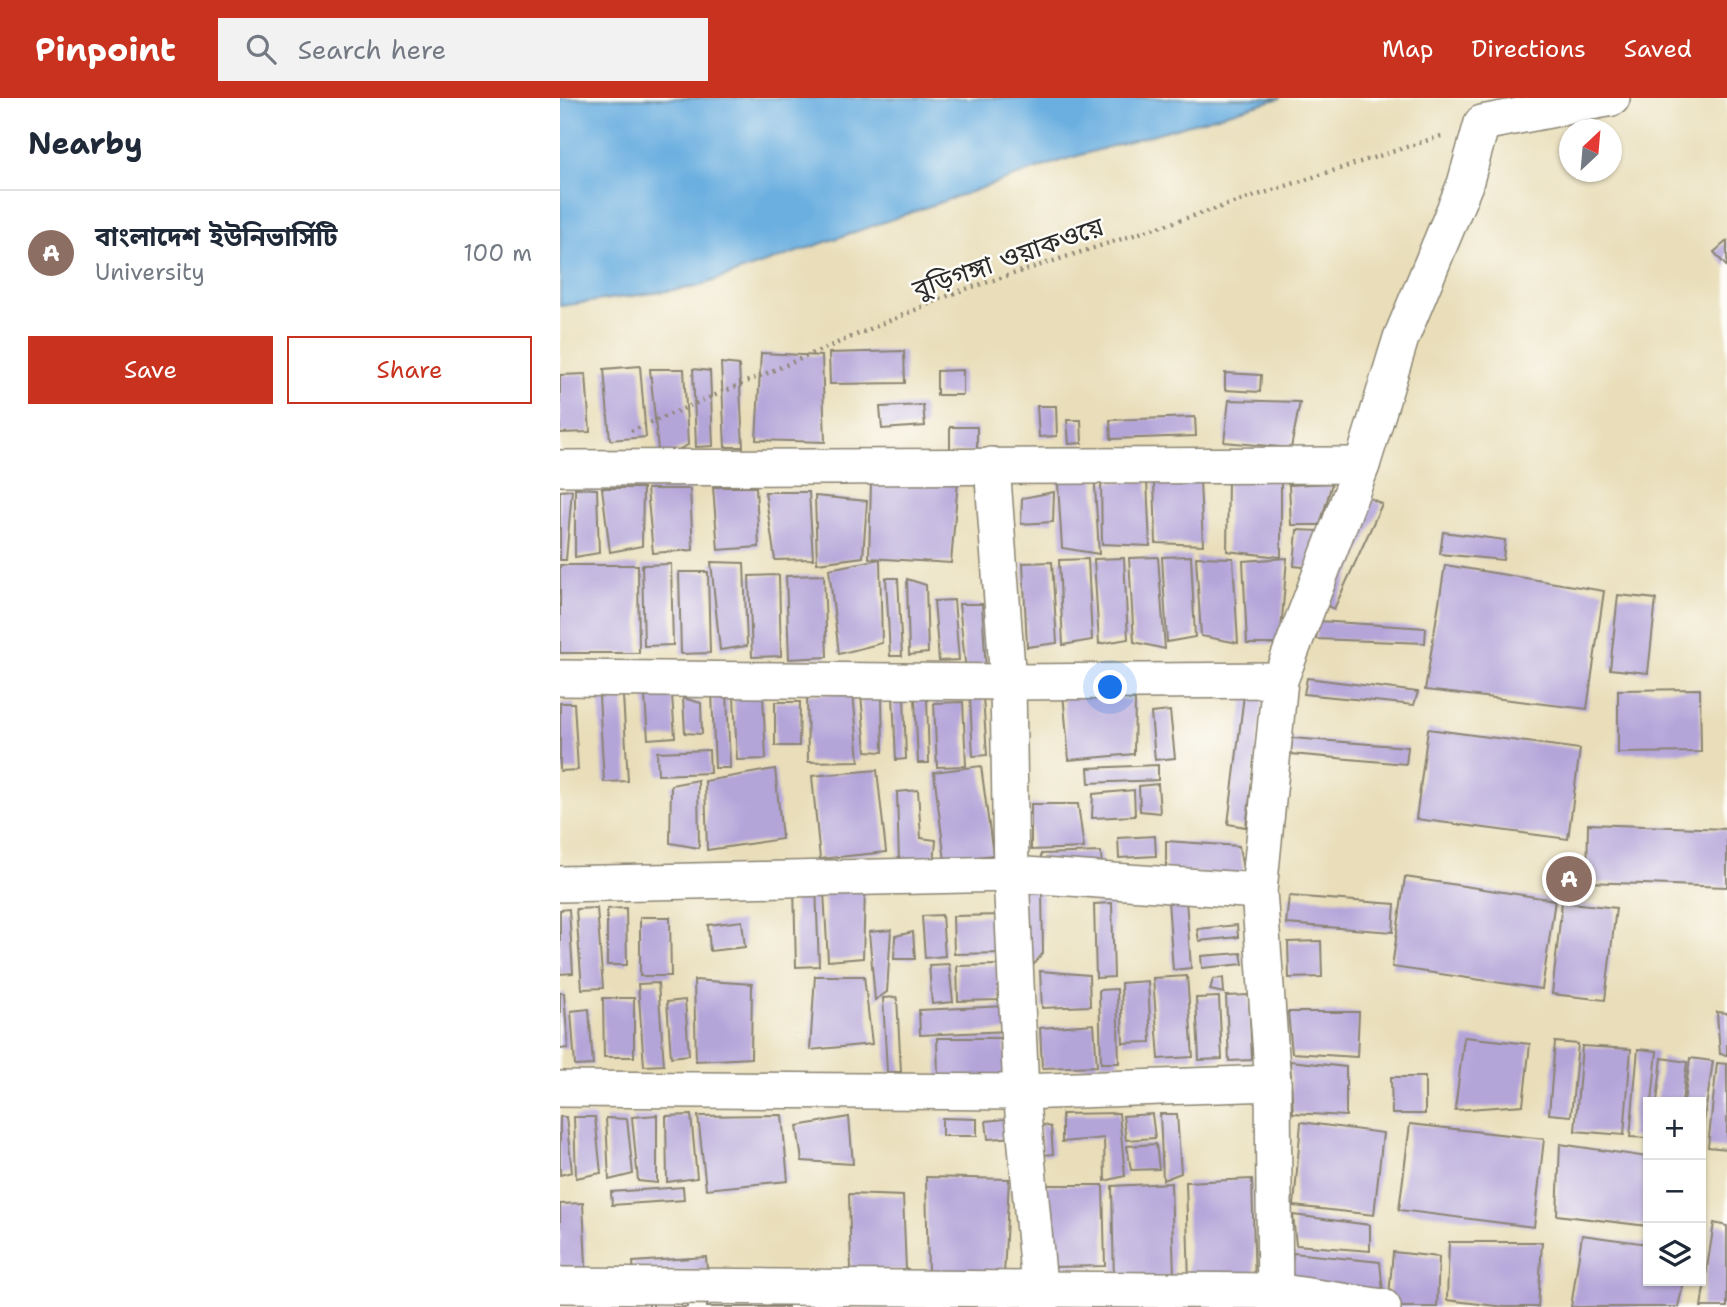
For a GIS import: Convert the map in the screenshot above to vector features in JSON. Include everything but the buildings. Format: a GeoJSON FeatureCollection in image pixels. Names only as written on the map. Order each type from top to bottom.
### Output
{"type":"FeatureCollection","features":[{"type":"Feature","properties":{"kind":"street"},"geometry":{"type":"LineString","coordinates":[[1275,1299],[1273,1083],[1259,891],[1280,680],[1362,465],[1401,338],[1465,184],[1482,123],[1612,98]]}},
{"type":"Feature","properties":{"kind":"street"},"geometry":{"type":"LineString","coordinates":[[992,465],[1008,682],[1011,874],[1021,1092],[1040,1298]]}},
{"type":"Feature","properties":{"kind":"street"},"geometry":{"type":"LineString","coordinates":[[560,468],[1362,465]]}},
{"type":"Feature","properties":{"kind":"street"},"geometry":{"type":"LineString","coordinates":[[560,678],[1008,682],[1280,680]]}},
{"type":"Feature","properties":{"kind":"street"},"geometry":{"type":"LineString","coordinates":[[560,884],[1011,874],[1259,891]]}},
{"type":"Feature","properties":{"kind":"street"},"geometry":{"type":"LineString","coordinates":[[560,1089],[1021,1092],[1273,1083]]}},
{"type":"Feature","properties":{"kind":"street"},"geometry":{"type":"LineString","coordinates":[[560,1285],[1040,1298],[1275,1299],[1383,1307]]}},
{"type":"Feature","properties":{"kind":"path","name":"বুড়িগঙ্গা ওয়াকওয়ে"},"geometry":{"type":"LineString","coordinates":[[624,435],[957,292],[1482,123]]}},
{"type":"Feature","properties":{"kind":"water"},"geometry":{"type":"Polygon","coordinates":[[[560,98],[1281,98],[1063,160],[696,287],[560,306],[560,98]]]}},
{"type":"Feature","properties":{"kind":"place","name":"বাংলাদেশ ইউনিভার্সিটি"},"geometry":{"type":"Point","coordinates":[1569,879]}}]}
